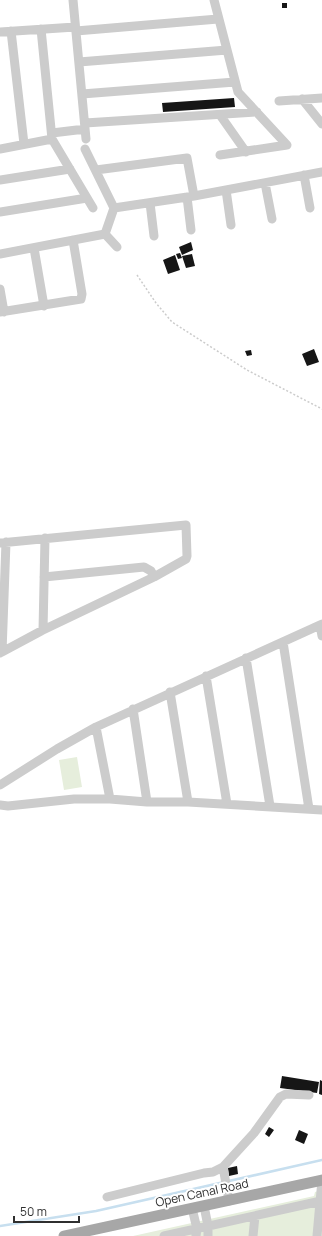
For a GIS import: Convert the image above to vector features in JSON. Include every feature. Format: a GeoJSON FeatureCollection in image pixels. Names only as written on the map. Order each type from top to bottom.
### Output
{"type":"FeatureCollection","features":[{"type":"Feature","properties":{"kind":"main road","name":"Open Canal Road"},"geometry":{"type":"LineString","coordinates":[[64,1236],[322,1180]]}},
{"type":"Feature","properties":{"kind":"street"},"geometry":{"type":"LineString","coordinates":[[73,0],[86,139]]}},
{"type":"Feature","properties":{"kind":"street"},"geometry":{"type":"LineString","coordinates":[[214,0],[238,92],[287,145],[220,155]]}},
{"type":"Feature","properties":{"kind":"street"},"geometry":{"type":"LineString","coordinates":[[0,32],[41,29],[76,29],[218,19]]}},
{"type":"Feature","properties":{"kind":"street"},"geometry":{"type":"LineString","coordinates":[[41,29],[52,136],[93,208]]}},
{"type":"Feature","properties":{"kind":"street"},"geometry":{"type":"LineString","coordinates":[[11,31],[24,144]]}},
{"type":"Feature","properties":{"kind":"street"},"geometry":{"type":"LineString","coordinates":[[79,62],[226,50]]}},
{"type":"Feature","properties":{"kind":"street"},"geometry":{"type":"LineString","coordinates":[[82,94],[235,82]]}},
{"type":"Feature","properties":{"kind":"street"},"geometry":{"type":"LineString","coordinates":[[279,101],[322,98]]}},
{"type":"Feature","properties":{"kind":"street"},"geometry":{"type":"LineString","coordinates":[[302,100],[322,124]]}},
{"type":"Feature","properties":{"kind":"street"},"geometry":{"type":"LineString","coordinates":[[0,149],[24,144],[85,126],[257,112]]}},
{"type":"Feature","properties":{"kind":"street"},"geometry":{"type":"LineString","coordinates":[[220,115],[246,152]]}},
{"type":"Feature","properties":{"kind":"street"},"geometry":{"type":"LineString","coordinates":[[85,149],[114,208],[105,234]]}},
{"type":"Feature","properties":{"kind":"street"},"geometry":{"type":"LineString","coordinates":[[96,170],[187,158],[191,197],[191,230]]}},
{"type":"Feature","properties":{"kind":"street"},"geometry":{"type":"LineString","coordinates":[[0,180],[70,169]]}},
{"type":"Feature","properties":{"kind":"street"},"geometry":{"type":"LineString","coordinates":[[114,208],[191,197],[322,172]]}},
{"type":"Feature","properties":{"kind":"street"},"geometry":{"type":"LineString","coordinates":[[304,175],[310,208]]}},
{"type":"Feature","properties":{"kind":"street"},"geometry":{"type":"LineString","coordinates":[[265,183],[272,219]]}},
{"type":"Feature","properties":{"kind":"street"},"geometry":{"type":"LineString","coordinates":[[226,190],[231,225]]}},
{"type":"Feature","properties":{"kind":"street"},"geometry":{"type":"LineString","coordinates":[[0,212],[87,198]]}},
{"type":"Feature","properties":{"kind":"street"},"geometry":{"type":"LineString","coordinates":[[150,203],[154,236]]}},
{"type":"Feature","properties":{"kind":"street"},"geometry":{"type":"LineString","coordinates":[[0,254],[105,234]]}},
{"type":"Feature","properties":{"kind":"street"},"geometry":{"type":"LineString","coordinates":[[105,234],[117,247]]}},
{"type":"Feature","properties":{"kind":"street"},"geometry":{"type":"LineString","coordinates":[[0,289],[2,312],[79,300],[83,297],[73,240]]}},
{"type":"Feature","properties":{"kind":"street"},"geometry":{"type":"LineString","coordinates":[[34,248],[44,306]]}},
{"type":"Feature","properties":{"kind":"street"},"geometry":{"type":"LineString","coordinates":[[186,525],[187,556],[186,559],[154,577],[43,630],[1,652],[3,542],[186,525]]}},
{"type":"Feature","properties":{"kind":"street"},"geometry":{"type":"LineString","coordinates":[[43,630],[45,538]]}},
{"type":"Feature","properties":{"kind":"street"},"geometry":{"type":"LineString","coordinates":[[44,577],[144,567],[151,571],[154,577]]}},
{"type":"Feature","properties":{"kind":"street"},"geometry":{"type":"LineString","coordinates":[[0,785],[57,749],[96,727],[133,709],[321,624],[322,636]]}},
{"type":"Feature","properties":{"kind":"street"},"geometry":{"type":"LineString","coordinates":[[283,642],[309,809]]}},
{"type":"Feature","properties":{"kind":"street"},"geometry":{"type":"LineString","coordinates":[[246,658],[270,806]]}},
{"type":"Feature","properties":{"kind":"street"},"geometry":{"type":"LineString","coordinates":[[206,676],[228,804]]}},
{"type":"Feature","properties":{"kind":"street"},"geometry":{"type":"LineString","coordinates":[[170,692],[188,802]]}},
{"type":"Feature","properties":{"kind":"street"},"geometry":{"type":"LineString","coordinates":[[133,709],[148,802]]}},
{"type":"Feature","properties":{"kind":"street"},"geometry":{"type":"LineString","coordinates":[[96,727],[110,799]]}},
{"type":"Feature","properties":{"kind":"street"},"geometry":{"type":"LineString","coordinates":[[0,805],[8,806],[74,799],[110,799],[148,802],[188,802],[270,806],[322,810]]}},
{"type":"Feature","properties":{"kind":"street"},"geometry":{"type":"LineString","coordinates":[[107,1197],[213,1172],[223,1167],[254,1133],[280,1097],[286,1094],[310,1095]]}},
{"type":"Feature","properties":{"kind":"street"},"geometry":{"type":"LineString","coordinates":[[223,1167],[229,1200]]}},
{"type":"Feature","properties":{"kind":"street"},"geometry":{"type":"LineString","coordinates":[[317,1236],[322,1180]]}},
{"type":"Feature","properties":{"kind":"street"},"geometry":{"type":"LineString","coordinates":[[164,1236],[197,1232],[208,1226],[321,1201]]}},
{"type":"Feature","properties":{"kind":"street"},"geometry":{"type":"LineString","coordinates":[[204,1206],[208,1226],[208,1236]]}},
{"type":"Feature","properties":{"kind":"street"},"geometry":{"type":"LineString","coordinates":[[192,1208],[197,1232]]}},
{"type":"Feature","properties":{"kind":"street"},"geometry":{"type":"LineString","coordinates":[[253,1236],[254,1216]]}},
{"type":"Feature","properties":{"kind":"path"},"geometry":{"type":"LineString","coordinates":[[138,276],[156,303],[172,322],[247,370],[322,409]]}},
{"type":"Feature","properties":{"kind":"green space"},"geometry":{"type":"Polygon","coordinates":[[[77,757],[82,787],[64,790],[59,760],[77,757]]]}},
{"type":"Feature","properties":{"kind":"green space"},"geometry":{"type":"Polygon","coordinates":[[[322,1190],[322,1236],[133,1236],[314,1196],[315,1192],[322,1190]]]}},
{"type":"Feature","properties":{"kind":"building"},"geometry":{"type":"Polygon","coordinates":[[[282,3],[287,3],[287,8],[282,8],[282,3]]]}},
{"type":"Feature","properties":{"kind":"building"},"geometry":{"type":"Polygon","coordinates":[[[234,98],[235,107],[163,112],[162,103],[234,98]]]}},
{"type":"Feature","properties":{"kind":"building"},"geometry":{"type":"Polygon","coordinates":[[[191,242],[193,250],[182,255],[179,247],[191,242]]]}},
{"type":"Feature","properties":{"kind":"building"},"geometry":{"type":"Polygon","coordinates":[[[180,253],[182,258],[178,259],[176,254],[180,253]]]}},
{"type":"Feature","properties":{"kind":"building"},"geometry":{"type":"Polygon","coordinates":[[[192,254],[195,266],[186,268],[182,256],[192,254]]]}},
{"type":"Feature","properties":{"kind":"building"},"geometry":{"type":"Polygon","coordinates":[[[175,255],[180,270],[168,274],[163,260],[175,255]]]}},
{"type":"Feature","properties":{"kind":"building"},"geometry":{"type":"Polygon","coordinates":[[[314,349],[319,362],[307,366],[302,354],[314,349]]]}},
{"type":"Feature","properties":{"kind":"building"},"geometry":{"type":"Polygon","coordinates":[[[251,350],[252,355],[247,356],[245,351],[251,350]]]}},
{"type":"Feature","properties":{"kind":"building"},"geometry":{"type":"Polygon","coordinates":[[[282,1076],[319,1082],[317,1093],[280,1088],[282,1076]]]}},
{"type":"Feature","properties":{"kind":"building"},"geometry":{"type":"Polygon","coordinates":[[[320,1080],[322,1081],[322,1095],[319,1094],[320,1080]]]}},
{"type":"Feature","properties":{"kind":"building"},"geometry":{"type":"Polygon","coordinates":[[[269,1127],[274,1130],[269,1137],[265,1134],[269,1127]]]}},
{"type":"Feature","properties":{"kind":"building"},"geometry":{"type":"Polygon","coordinates":[[[299,1130],[308,1134],[304,1144],[295,1140],[299,1130]]]}},
{"type":"Feature","properties":{"kind":"building"},"geometry":{"type":"Polygon","coordinates":[[[237,1166],[238,1174],[229,1176],[228,1168],[237,1166]]]}},
{"type":"Feature","properties":{"kind":"waterway"},"geometry":{"type":"LineString","coordinates":[[0,1226],[96,1211],[322,1160]]}}]}
